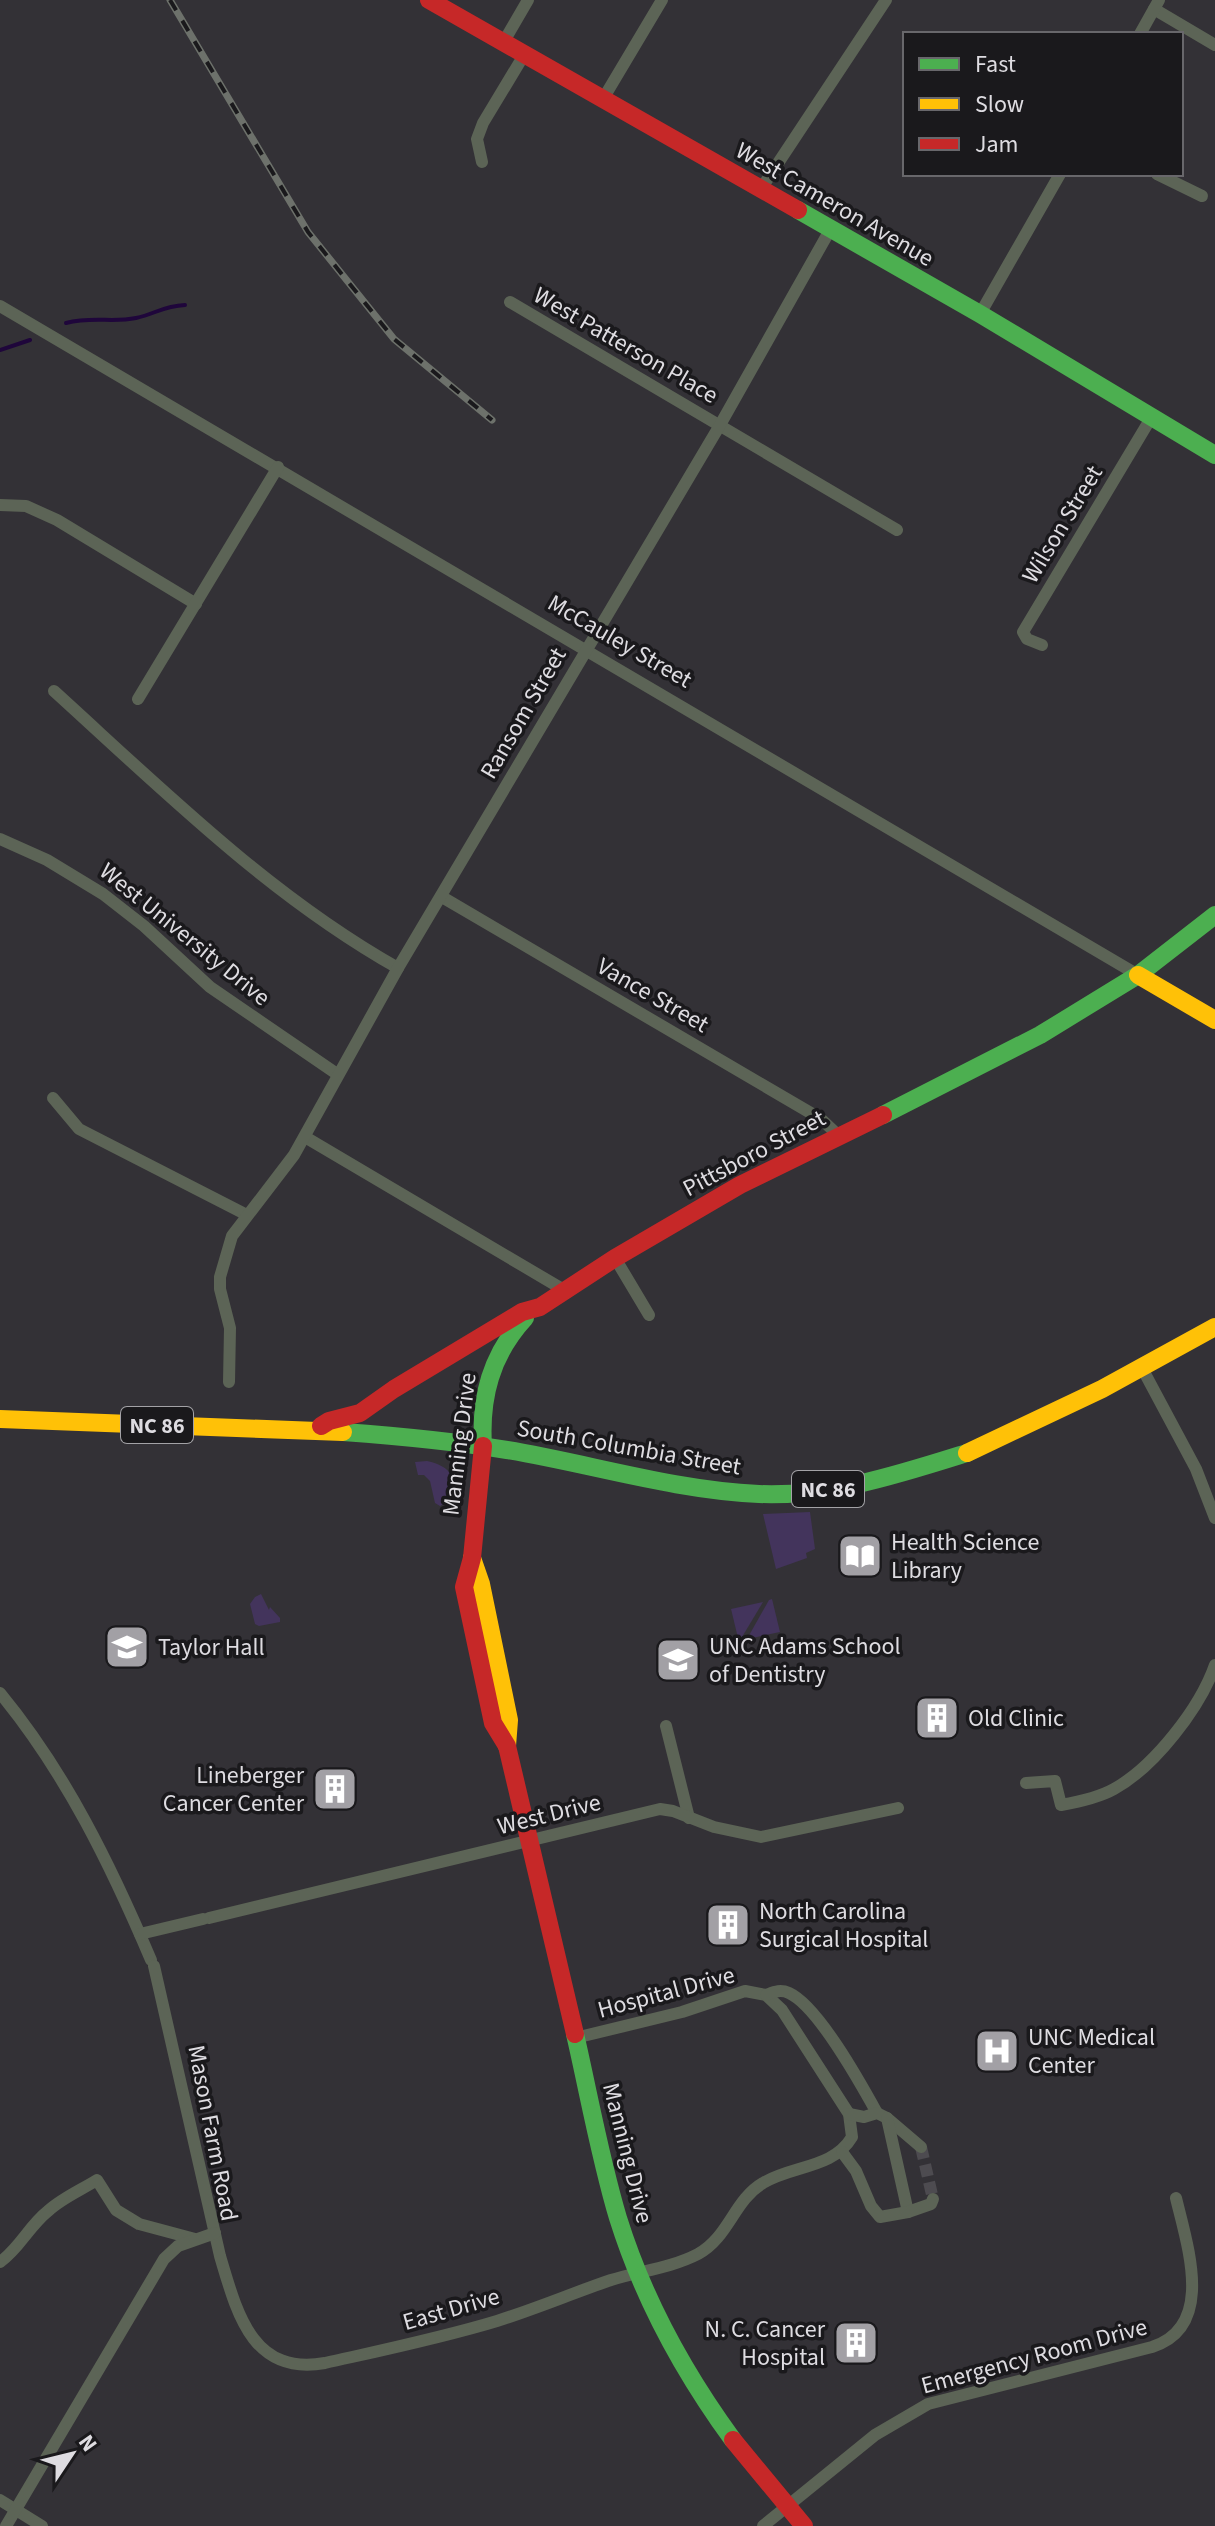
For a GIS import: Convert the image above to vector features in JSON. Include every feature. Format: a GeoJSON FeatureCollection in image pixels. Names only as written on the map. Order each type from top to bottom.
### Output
{"type":"FeatureCollection","features":[{"type":"Feature","properties":{"kind":"main road","name":"West Cameron Avenue"},"geometry":{"type":"LineString","coordinates":[[429,0],[980,314],[1215,455]]}},
{"type":"Feature","properties":{"kind":"main road","name":"Pittsboro Street"},"geometry":{"type":"LineString","coordinates":[[314,1430],[329,1421],[360,1413],[522,1312],[540,1307],[615,1258],[740,1185],[991,1062],[1077,1013],[1138,975],[1215,915]]}},
{"type":"Feature","properties":{"kind":"main road","name":"McCauley Street"},"geometry":{"type":"LineString","coordinates":[[1138,975],[1215,1020]]}},
{"type":"Feature","properties":{"kind":"main road","name":"Manning Drive"},"geometry":{"type":"LineString","coordinates":[[540,1307],[513,1330],[495,1358],[481,1425],[483,1446],[472,1558],[464,1587],[468,1615],[493,1723],[507,1746],[618,2217],[638,2273],[664,2332],[698,2389],[741,2453],[804,2526]]}},
{"type":"Feature","properties":{"kind":"main road","name":"South Columbia Street"},"geometry":{"type":"LineString","coordinates":[[0,1419],[314,1430],[424,1438],[483,1446],[672,1485],[760,1494],[822,1490],[895,1476],[973,1451],[1142,1368],[1215,1327]]}},
{"type":"Feature","properties":{"kind":"street"},"geometry":{"type":"LineString","coordinates":[[503,43],[528,0]]}},
{"type":"Feature","properties":{"kind":"street"},"geometry":{"type":"LineString","coordinates":[[603,99],[662,0]]}},
{"type":"Feature","properties":{"kind":"street"},"geometry":{"type":"LineString","coordinates":[[761,189],[886,0]]}},
{"type":"Feature","properties":{"kind":"street"},"geometry":{"type":"LineString","coordinates":[[1141,32],[1157,5],[1215,45]]}},
{"type":"Feature","properties":{"kind":"street"},"geometry":{"type":"LineString","coordinates":[[482,162],[477,139],[483,123],[524,55]]}},
{"type":"Feature","properties":{"kind":"street"},"geometry":{"type":"LineString","coordinates":[[980,314],[1059,176]]}},
{"type":"Feature","properties":{"kind":"street"},"geometry":{"type":"LineString","coordinates":[[1161,176],[1202,196]]}},
{"type":"Feature","properties":{"kind":"street","name":"Ransom Street"},"geometry":{"type":"LineString","coordinates":[[229,1382],[230,1328],[220,1289],[227,1249],[247,1215],[272,1187],[305,1137],[398,968],[720,425],[830,230]]}},
{"type":"Feature","properties":{"kind":"street","name":"West Patterson Place"},"geometry":{"type":"LineString","coordinates":[[510,302],[897,530]]}},
{"type":"Feature","properties":{"kind":"street","name":"McCauley Street"},"geometry":{"type":"LineString","coordinates":[[0,306],[1138,975]]}},
{"type":"Feature","properties":{"kind":"street","name":"Wilson Street"},"geometry":{"type":"LineString","coordinates":[[1042,645],[1027,639],[1023,632],[1151,418]]}},
{"type":"Feature","properties":{"kind":"street"},"geometry":{"type":"LineString","coordinates":[[138,699],[278,467]]}},
{"type":"Feature","properties":{"kind":"street"},"geometry":{"type":"LineString","coordinates":[[0,505],[26,506],[57,520],[196,604]]}},
{"type":"Feature","properties":{"kind":"street"},"geometry":{"type":"LineString","coordinates":[[54,691],[270,882],[354,943],[398,968]]}},
{"type":"Feature","properties":{"kind":"street","name":"West University Drive"},"geometry":{"type":"LineString","coordinates":[[0,839],[47,860],[103,894],[144,926],[210,987],[337,1074]]}},
{"type":"Feature","properties":{"kind":"street","name":"Vance Street"},"geometry":{"type":"LineString","coordinates":[[442,897],[821,1119],[838,1135]]}},
{"type":"Feature","properties":{"kind":"street"},"geometry":{"type":"LineString","coordinates":[[53,1098],[79,1129],[247,1215]]}},
{"type":"Feature","properties":{"kind":"street"},"geometry":{"type":"LineString","coordinates":[[305,1137],[564,1290]]}},
{"type":"Feature","properties":{"kind":"street"},"geometry":{"type":"LineString","coordinates":[[615,1258],[649,1315]]}},
{"type":"Feature","properties":{"kind":"street"},"geometry":{"type":"LineString","coordinates":[[1142,1368],[1196,1469],[1215,1518]]}},
{"type":"Feature","properties":{"kind":"street"},"geometry":{"type":"LineString","coordinates":[[1026,1783],[1055,1781],[1061,1805],[1114,1789],[1167,1742],[1199,1697],[1215,1665]]}},
{"type":"Feature","properties":{"kind":"street","name":"Mason Farm Road"},"geometry":{"type":"LineString","coordinates":[[0,1693],[47,1754],[93,1835],[153,1963],[215,2233],[173,2249],[159,2266],[6,2526]]}},
{"type":"Feature","properties":{"kind":"street"},"geometry":{"type":"LineString","coordinates":[[666,1726],[689,1818]]}},
{"type":"Feature","properties":{"kind":"street","name":"West Drive"},"geometry":{"type":"LineString","coordinates":[[140,1934],[660,1809],[714,1827],[761,1837],[898,1808]]}},
{"type":"Feature","properties":{"kind":"street"},"geometry":{"type":"LineString","coordinates":[[766,1995],[780,1990],[791,1994],[810,2009],[882,2116],[921,2147]]}},
{"type":"Feature","properties":{"kind":"street","name":"Hospital Drive"},"geometry":{"type":"LineString","coordinates":[[575,2038],[682,2012],[745,1991],[766,1995],[782,2010],[849,2114]]}},
{"type":"Feature","properties":{"kind":"street"},"geometry":{"type":"LineString","coordinates":[[638,2273],[698,2254],[718,2239],[745,2197],[762,2183],[842,2152],[852,2137],[849,2114],[882,2116]]}},
{"type":"Feature","properties":{"kind":"street"},"geometry":{"type":"LineString","coordinates":[[882,2116],[908,2212]]}},
{"type":"Feature","properties":{"kind":"street"},"geometry":{"type":"LineString","coordinates":[[842,2152],[856,2171],[871,2206],[880,2217],[928,2206],[933,2199]]}},
{"type":"Feature","properties":{"kind":"street"},"geometry":{"type":"LineString","coordinates":[[0,2262],[14,2251],[17,2243],[49,2209],[97,2180],[116,2210],[139,2224],[195,2239]]}},
{"type":"Feature","properties":{"kind":"street","name":"Emergency Room Drive"},"geometry":{"type":"LineString","coordinates":[[763,2526],[875,2435],[928,2404],[1162,2345],[1177,2337],[1193,2315],[1197,2284],[1176,2198]]}},
{"type":"Feature","properties":{"kind":"street","name":"East Drive"},"geometry":{"type":"LineString","coordinates":[[215,2233],[232,2294],[243,2323],[257,2344],[290,2365],[306,2367],[497,2321],[638,2273]]}},
{"type":"Feature","properties":{"kind":"street"},"geometry":{"type":"LineString","coordinates":[[0,2500],[42,2526]]}},
{"type":"Feature","properties":{"kind":"shaded area"},"geometry":{"type":"Polygon","coordinates":[[[427,1461],[442,1466],[452,1475],[456,1488],[455,1504],[440,1506],[435,1503],[430,1481],[424,1475],[418,1475],[415,1462],[427,1461]]]}},
{"type":"Feature","properties":{"kind":"shaded area"},"geometry":{"type":"Polygon","coordinates":[[[810,1512],[815,1549],[806,1553],[807,1558],[776,1569],[763,1514],[810,1512]]]}},
{"type":"Feature","properties":{"kind":"shaded area"},"geometry":{"type":"Polygon","coordinates":[[[261,1594],[280,1622],[255,1624],[250,1604],[261,1594]]]}},
{"type":"Feature","properties":{"kind":"shaded area"},"geometry":{"type":"Polygon","coordinates":[[[772,1599],[780,1632],[747,1639],[769,1600],[772,1599]]]}},
{"type":"Feature","properties":{"kind":"shaded area"},"geometry":{"type":"Polygon","coordinates":[[[763,1602],[739,1642],[731,1609],[763,1602]]]}},
{"type":"Feature","properties":{"kind":"waterway"},"geometry":{"type":"LineString","coordinates":[[66,323],[127,319],[185,305]]}},
{"type":"Feature","properties":{"kind":"waterway"},"geometry":{"type":"LineString","coordinates":[[0,350],[30,340]]}},
{"type":"Feature","properties":{"kind":"tunnel"},"geometry":{"type":"LineString","coordinates":[[921,2147],[933,2199]]}},
{"type":"Feature","properties":{"kind":"railway"},"geometry":{"type":"LineString","coordinates":[[170,0],[308,232],[394,339],[492,420]]}},
{"type":"Feature","properties":{"kind":"traffic: fast"},"geometry":{"type":"LineString","coordinates":[[798,210],[980,314],[1215,455]]}},
{"type":"Feature","properties":{"kind":"traffic: fast"},"geometry":{"type":"LineString","coordinates":[[883,1115],[1040,1035],[1138,975],[1215,915]]}},
{"type":"Feature","properties":{"kind":"traffic: fast"},"geometry":{"type":"LineString","coordinates":[[483,1446],[484,1411],[490,1378],[504,1347],[525,1318]]}},
{"type":"Feature","properties":{"kind":"traffic: fast"},"geometry":{"type":"LineString","coordinates":[[343,1432],[486,1447],[664,1482],[759,1494],[838,1488],[967,1453]]}},
{"type":"Feature","properties":{"kind":"traffic: fast"},"geometry":{"type":"LineString","coordinates":[[575,2034],[606,2173],[628,2248],[666,2334],[733,2440]]}},
{"type":"Feature","properties":{"kind":"traffic: slow"},"geometry":{"type":"LineString","coordinates":[[1138,975],[1215,1020]]}},
{"type":"Feature","properties":{"kind":"traffic: slow"},"geometry":{"type":"LineString","coordinates":[[967,1453],[1102,1389],[1215,1327]]}},
{"type":"Feature","properties":{"kind":"traffic: slow"},"geometry":{"type":"LineString","coordinates":[[0,1419],[343,1432]]}},
{"type":"Feature","properties":{"kind":"traffic: slow"},"geometry":{"type":"LineString","coordinates":[[472,1558],[481,1584],[509,1720],[507,1746]]}},
{"type":"Feature","properties":{"kind":"traffic: jam"},"geometry":{"type":"LineString","coordinates":[[429,0],[798,210]]}},
{"type":"Feature","properties":{"kind":"traffic: jam"},"geometry":{"type":"LineString","coordinates":[[321,1426],[360,1413],[522,1312],[540,1307],[615,1258],[740,1185],[883,1115]]}},
{"type":"Feature","properties":{"kind":"traffic: jam"},"geometry":{"type":"LineString","coordinates":[[483,1446],[472,1558],[464,1587],[493,1723],[507,1746],[575,2034]]}},
{"type":"Feature","properties":{"kind":"traffic: jam"},"geometry":{"type":"LineString","coordinates":[[733,2440],[804,2526]]}},
{"type":"Feature","properties":{"kind":"place","name":"Health Science Library"},"geometry":{"type":"Point","coordinates":[860,1556]}},
{"type":"Feature","properties":{"kind":"place","name":"Taylor Hall"},"geometry":{"type":"Point","coordinates":[127,1647]}},
{"type":"Feature","properties":{"kind":"place","name":"UNC Adams School of Dentistry"},"geometry":{"type":"Point","coordinates":[678,1660]}},
{"type":"Feature","properties":{"kind":"place","name":"Old Clinic"},"geometry":{"type":"Point","coordinates":[937,1718]}},
{"type":"Feature","properties":{"kind":"place","name":"Lineberger Cancer Center"},"geometry":{"type":"Point","coordinates":[335,1789]}},
{"type":"Feature","properties":{"kind":"place","name":"North Carolina Surgical Hospital"},"geometry":{"type":"Point","coordinates":[728,1925]}},
{"type":"Feature","properties":{"kind":"place","name":"UNC Medical Center"},"geometry":{"type":"Point","coordinates":[997,2051]}},
{"type":"Feature","properties":{"kind":"place","name":"N. C. Cancer Hospital"},"geometry":{"type":"Point","coordinates":[856,2343]}}]}
